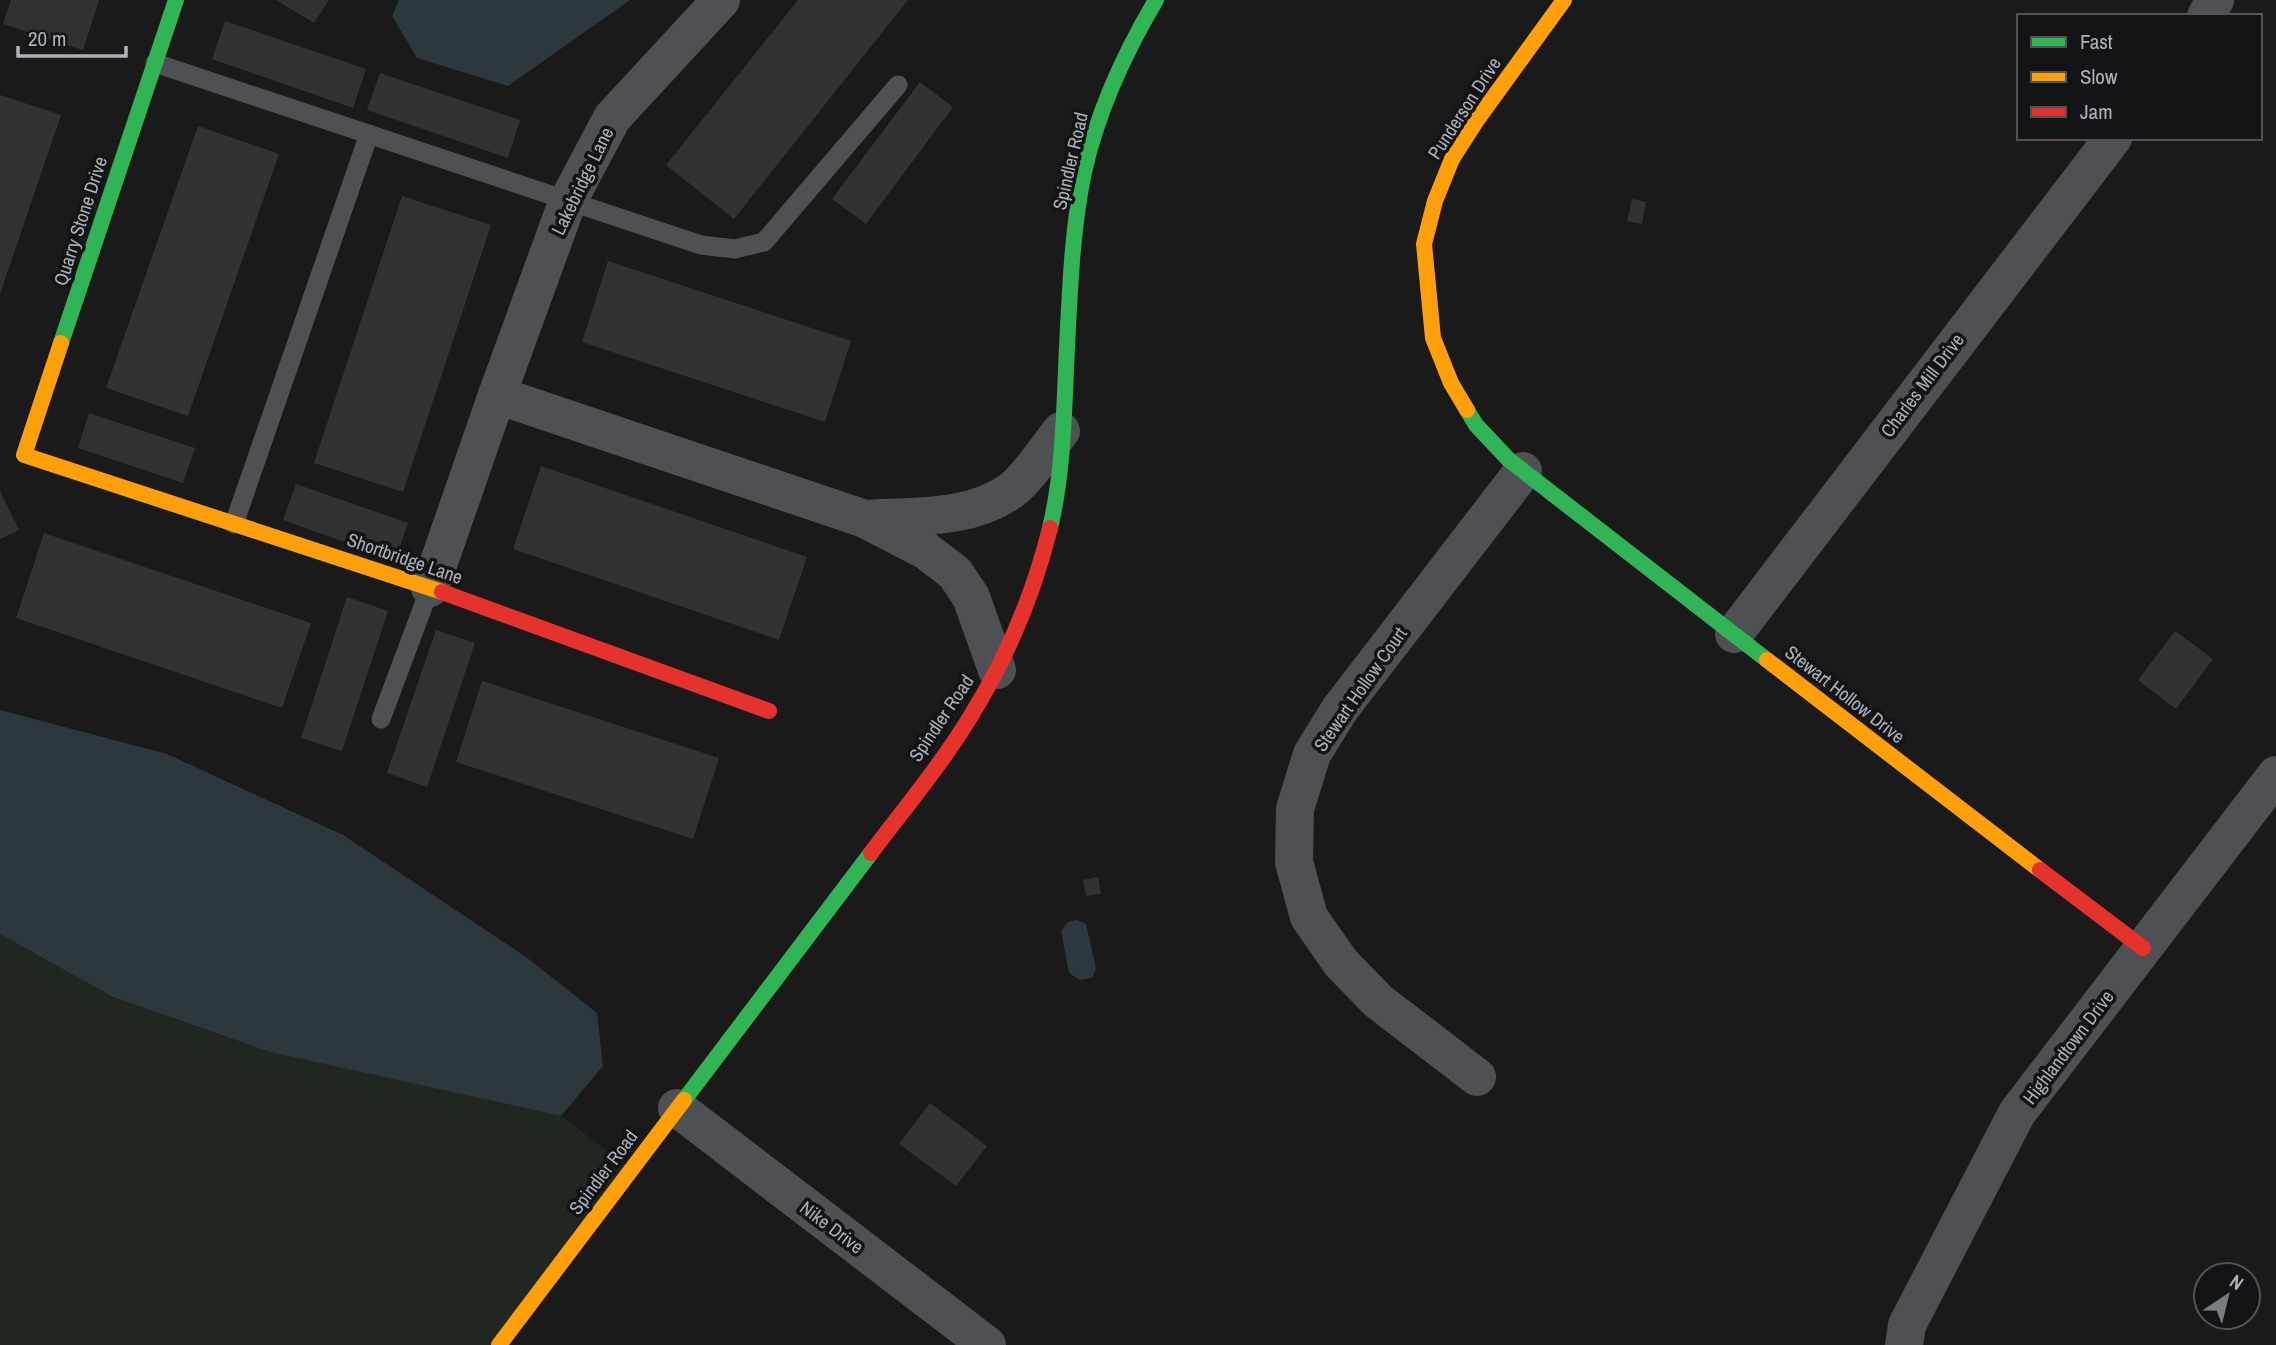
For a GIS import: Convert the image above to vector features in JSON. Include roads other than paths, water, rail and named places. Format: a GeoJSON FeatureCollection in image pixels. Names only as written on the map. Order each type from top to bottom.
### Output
{"type":"FeatureCollection","features":[{"type":"Feature","properties":{"kind":"street","name":"Quarry Stone Drive"},"geometry":{"type":"LineString","coordinates":[[24,455],[176,0]]}},
{"type":"Feature","properties":{"kind":"street","name":"Lakebridge Lane"},"geometry":{"type":"LineString","coordinates":[[430,589],[497,394],[569,200],[612,118],[721,0]]}},
{"type":"Feature","properties":{"kind":"street","name":"Spindler Road"},"geometry":{"type":"LineString","coordinates":[[499,1345],[950,748],[975,712],[997,670],[1024,607],[1046,545],[1057,487],[1080,200],[1097,126],[1116,71],[1156,0]]}},
{"type":"Feature","properties":{"kind":"street","name":"Punderson Drive"},"geometry":{"type":"LineString","coordinates":[[1523,471],[1476,425],[1451,383],[1433,338],[1424,244],[1435,201],[1452,159],[1564,0]]}},
{"type":"Feature","properties":{"kind":"street","name":"Charles Mill Drive"},"geometry":{"type":"LineString","coordinates":[[1734,634],[2111,140]]}},
{"type":"Feature","properties":{"kind":"street"},"geometry":{"type":"LineString","coordinates":[[497,394],[865,519],[925,550],[955,573],[971,597],[997,670]]}},
{"type":"Feature","properties":{"kind":"street"},"geometry":{"type":"LineString","coordinates":[[865,519],[944,514],[985,506],[1014,488],[1060,431]]}},
{"type":"Feature","properties":{"kind":"street","name":"Shortbridge Lane"},"geometry":{"type":"LineString","coordinates":[[24,455],[430,589],[769,711]]}},
{"type":"Feature","properties":{"kind":"street","name":"Stewart Hollow Drive"},"geometry":{"type":"LineString","coordinates":[[1523,471],[2143,948]]}},
{"type":"Feature","properties":{"kind":"street","name":"Stewart Hollow Court"},"geometry":{"type":"LineString","coordinates":[[1477,1077],[1378,1001],[1341,963],[1315,926],[1309,917],[1294,862],[1295,809],[1312,754],[1340,709],[1523,471]]}},
{"type":"Feature","properties":{"kind":"street","name":"Highlandtown Drive"},"geometry":{"type":"LineString","coordinates":[[1905,1345],[1907,1325],[2017,1113],[2276,775]]}},
{"type":"Feature","properties":{"kind":"street","name":"Nike Drive"},"geometry":{"type":"LineString","coordinates":[[677,1108],[987,1345]]}},
{"type":"Feature","properties":{"kind":"lane"},"geometry":{"type":"LineString","coordinates":[[155,62],[701,245],[735,249],[764,242],[898,85]]}},
{"type":"Feature","properties":{"kind":"lane"},"geometry":{"type":"LineString","coordinates":[[234,524],[369,134]]}},
{"type":"Feature","properties":{"kind":"lane"},"geometry":{"type":"LineString","coordinates":[[380,719],[430,589]]}}]}
